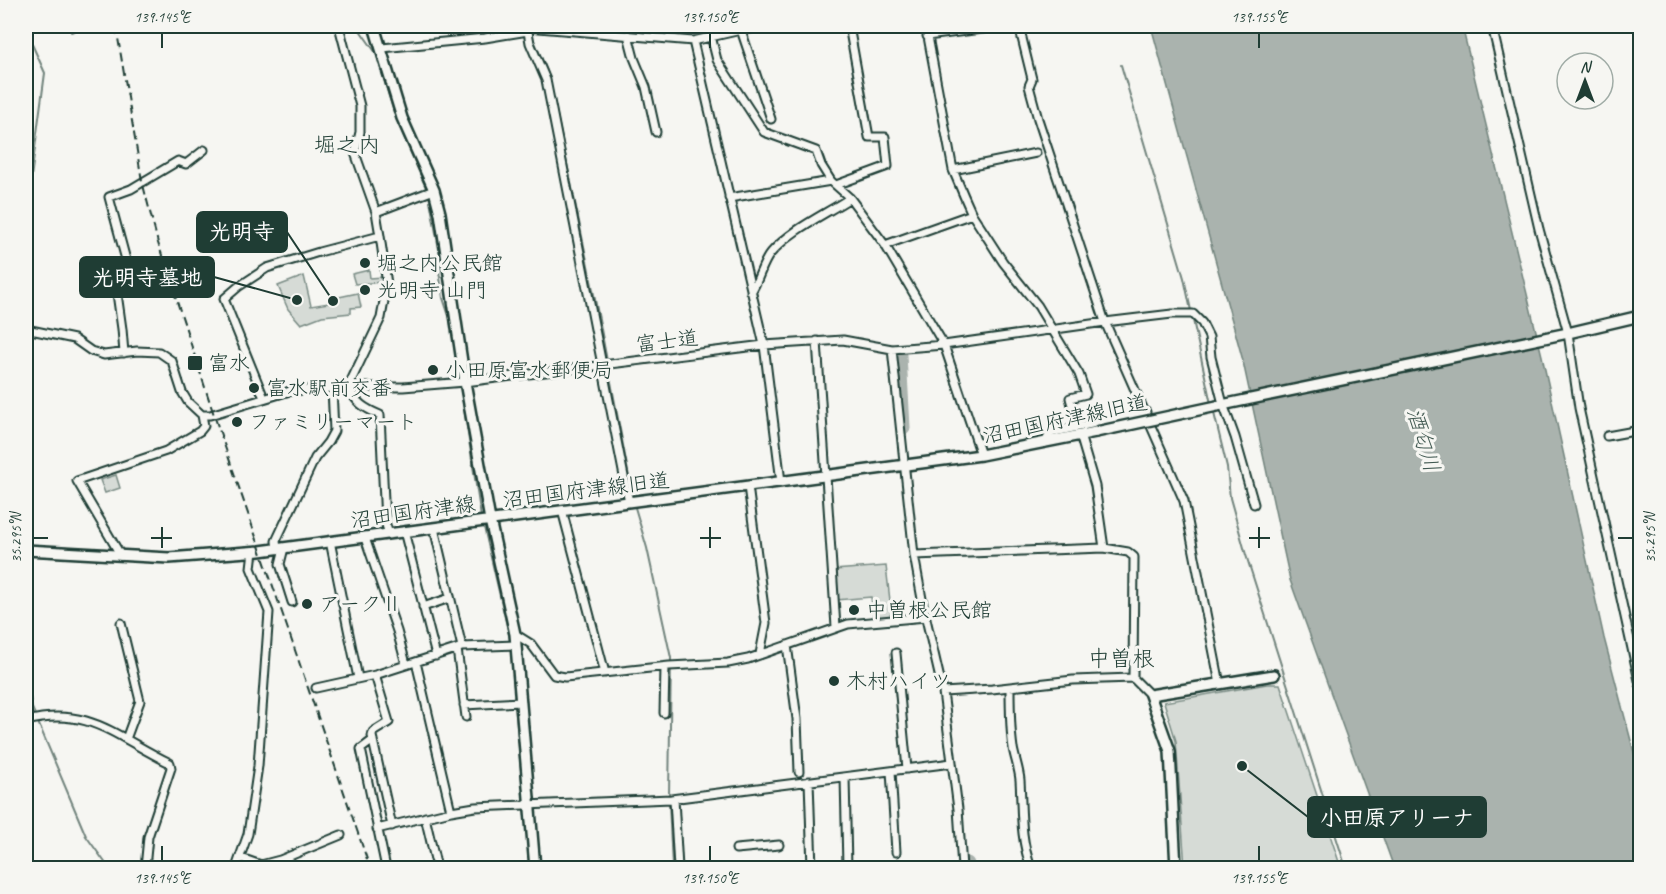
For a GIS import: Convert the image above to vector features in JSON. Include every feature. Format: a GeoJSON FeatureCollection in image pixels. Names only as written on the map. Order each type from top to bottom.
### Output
{"type":"FeatureCollection","features":[{"type":"Feature","properties":{"kind":"street"},"geometry":{"type":"LineString","coordinates":[[339,26],[360,106],[360,132],[356,153],[376,212],[387,284],[381,318],[348,387],[354,399],[363,408],[380,415],[386,522],[389,534]]}},
{"type":"Feature","properties":{"kind":"street"},"geometry":{"type":"LineString","coordinates":[[374,26],[402,118],[433,190],[440,213],[465,382],[490,520]]}},
{"type":"Feature","properties":{"kind":"street"},"geometry":{"type":"LineString","coordinates":[[382,48],[485,38],[527,28],[619,29],[628,34],[693,41],[741,30],[773,26]]}},
{"type":"Feature","properties":{"kind":"street"},"geometry":{"type":"LineString","coordinates":[[729,198],[834,183],[888,166],[885,137],[869,137],[849,26]]}},
{"type":"Feature","properties":{"kind":"street"},"geometry":{"type":"LineString","coordinates":[[926,26],[953,170],[972,214],[1038,306],[1079,374],[1086,394],[1070,398],[1095,486],[1104,548]]}},
{"type":"Feature","properties":{"kind":"street"},"geometry":{"type":"LineString","coordinates":[[927,36],[1005,26]]}},
{"type":"Feature","properties":{"kind":"street"},"geometry":{"type":"LineString","coordinates":[[1019,26],[1032,79],[1029,86],[1038,119],[1106,322],[1184,501],[1220,684]]}},
{"type":"Feature","properties":{"kind":"street"},"geometry":{"type":"LineString","coordinates":[[1492,26],[1539,229],[1568,333],[1579,408],[1641,685]]}},
{"type":"Feature","properties":{"kind":"street"},"geometry":{"type":"LineString","coordinates":[[527,28],[530,43],[546,80],[634,502]]}},
{"type":"Feature","properties":{"kind":"street"},"geometry":{"type":"LineString","coordinates":[[741,30],[771,119]]}},
{"type":"Feature","properties":{"kind":"street"},"geometry":{"type":"LineString","coordinates":[[628,34],[634,58],[646,87],[656,132]]}},
{"type":"Feature","properties":{"kind":"street"},"geometry":{"type":"LineString","coordinates":[[711,36],[717,60],[764,132],[816,151],[821,165],[834,183],[850,198],[885,244],[944,345],[981,455]]}},
{"type":"Feature","properties":{"kind":"street"},"geometry":{"type":"LineString","coordinates":[[693,41],[764,345],[781,482]]}},
{"type":"Feature","properties":{"kind":"street"},"geometry":{"type":"LineString","coordinates":[[124,353],[115,279],[118,274],[129,271],[109,197],[131,189],[178,161],[186,164],[204,150]]}},
{"type":"Feature","properties":{"kind":"street"},"geometry":{"type":"LineString","coordinates":[[953,170],[1036,153]]}},
{"type":"Feature","properties":{"kind":"street"},"geometry":{"type":"LineString","coordinates":[[376,212],[433,190]]}},
{"type":"Feature","properties":{"kind":"street"},"geometry":{"type":"LineString","coordinates":[[751,291],[769,255],[795,233],[850,198]]}},
{"type":"Feature","properties":{"kind":"street"},"geometry":{"type":"LineString","coordinates":[[885,244],[972,214]]}},
{"type":"Feature","properties":{"kind":"street"},"geometry":{"type":"LineString","coordinates":[[264,398],[224,299],[238,286],[267,268],[380,236]]}},
{"type":"Feature","properties":{"kind":"street","name":"富士道"},"geometry":{"type":"LineString","coordinates":[[202,415],[214,415],[290,391],[348,387],[403,387],[465,382],[764,345],[817,341],[843,340],[892,349],[944,345],[1172,314],[1193,314],[1198,317],[1209,337],[1220,405]]}},
{"type":"Feature","properties":{"kind":"street","name":"沼田国府津線旧道"},"geometry":{"type":"LineString","coordinates":[[490,520],[981,455],[1045,443],[1079,431],[1096,432],[1551,337],[1641,316]]}},
{"type":"Feature","properties":{"kind":"street"},"geometry":{"type":"LineString","coordinates":[[26,329],[74,339],[97,354],[159,352],[172,361],[182,392],[188,402],[202,415],[204,426],[200,431],[166,451],[77,481],[121,556]]}},
{"type":"Feature","properties":{"kind":"street"},"geometry":{"type":"LineString","coordinates":[[817,341],[836,627]]}},
{"type":"Feature","properties":{"kind":"street"},"geometry":{"type":"LineString","coordinates":[[892,349],[914,555],[943,692],[958,809],[962,868]]}},
{"type":"Feature","properties":{"kind":"street"},"geometry":{"type":"LineString","coordinates":[[292,602],[280,564],[281,548],[276,541],[315,458],[334,432],[332,388]]}},
{"type":"Feature","properties":{"kind":"street"},"geometry":{"type":"LineString","coordinates":[[1220,405],[1235,437],[1254,504]]}},
{"type":"Feature","properties":{"kind":"street"},"geometry":{"type":"LineString","coordinates":[[1079,431],[1146,412]]}},
{"type":"Feature","properties":{"kind":"street"},"geometry":{"type":"LineString","coordinates":[[1607,436],[1641,430]]}},
{"type":"Feature","properties":{"kind":"street"},"geometry":{"type":"LineString","coordinates":[[748,486],[766,623],[760,654]]}},
{"type":"Feature","properties":{"kind":"street"},"geometry":{"type":"LineString","coordinates":[[562,510],[605,674]]}},
{"type":"Feature","properties":{"kind":"street","name":"沼田国府津線"},"geometry":{"type":"LineString","coordinates":[[26,550],[169,558],[281,548],[490,520],[515,634],[535,868]]}},
{"type":"Feature","properties":{"kind":"street"},"geometry":{"type":"LineString","coordinates":[[434,528],[460,648],[466,717]]}},
{"type":"Feature","properties":{"kind":"street"},"geometry":{"type":"LineString","coordinates":[[404,531],[436,656]]}},
{"type":"Feature","properties":{"kind":"street"},"geometry":{"type":"LineString","coordinates":[[365,538],[406,664]]}},
{"type":"Feature","properties":{"kind":"street"},"geometry":{"type":"LineString","coordinates":[[330,541],[358,678]]}},
{"type":"Feature","properties":{"kind":"street"},"geometry":{"type":"LineString","coordinates":[[914,555],[1104,548],[1128,552],[1134,557],[1133,678],[1150,695],[1170,751],[1176,868]]}},
{"type":"Feature","properties":{"kind":"street"},"geometry":{"type":"LineString","coordinates":[[236,868],[248,834],[258,766],[269,612],[251,568],[253,551]]}},
{"type":"Feature","properties":{"kind":"street"},"geometry":{"type":"LineString","coordinates":[[423,607],[450,598]]}},
{"type":"Feature","properties":{"kind":"street"},"geometry":{"type":"LineString","coordinates":[[515,634],[531,644],[554,675],[565,678],[669,666],[728,663],[836,627],[926,617]]}},
{"type":"Feature","properties":{"kind":"street"},"geometry":{"type":"LineString","coordinates":[[121,623],[140,701],[126,739]]}},
{"type":"Feature","properties":{"kind":"street"},"geometry":{"type":"LineString","coordinates":[[316,688],[375,675],[460,648],[516,645]]}},
{"type":"Feature","properties":{"kind":"street"},"geometry":{"type":"LineString","coordinates":[[787,645],[797,719],[799,772]]}},
{"type":"Feature","properties":{"kind":"street"},"geometry":{"type":"LineString","coordinates":[[896,653],[907,769]]}},
{"type":"Feature","properties":{"kind":"street"},"geometry":{"type":"LineString","coordinates":[[416,662],[450,811]]}},
{"type":"Feature","properties":{"kind":"street"},"geometry":{"type":"LineString","coordinates":[[664,713],[669,666]]}},
{"type":"Feature","properties":{"kind":"street"},"geometry":{"type":"LineString","coordinates":[[375,675],[388,722],[373,732],[373,740],[392,825]]}},
{"type":"Feature","properties":{"kind":"street"},"geometry":{"type":"LineString","coordinates":[[1150,695],[1274,675]]}},
{"type":"Feature","properties":{"kind":"street"},"geometry":{"type":"LineString","coordinates":[[943,692],[1073,680],[1133,678]]}},
{"type":"Feature","properties":{"kind":"street"},"geometry":{"type":"LineString","coordinates":[[1010,687],[1011,731],[1020,778],[1021,831],[1024,849],[1031,868]]}},
{"type":"Feature","properties":{"kind":"street"},"geometry":{"type":"LineString","coordinates":[[464,705],[521,702]]}},
{"type":"Feature","properties":{"kind":"street"},"geometry":{"type":"LineString","coordinates":[[28,720],[41,717],[77,717],[107,728],[170,763],[171,768],[148,837],[146,868]]}},
{"type":"Feature","properties":{"kind":"street"},"geometry":{"type":"LineString","coordinates":[[373,740],[361,748],[386,868]]}},
{"type":"Feature","properties":{"kind":"street"},"geometry":{"type":"LineString","coordinates":[[377,829],[475,807],[670,799],[952,763]]}},
{"type":"Feature","properties":{"kind":"street"},"geometry":{"type":"LineString","coordinates":[[891,771],[896,852]]}},
{"type":"Feature","properties":{"kind":"street"},"geometry":{"type":"LineString","coordinates":[[845,777],[848,868]]}},
{"type":"Feature","properties":{"kind":"street"},"geometry":{"type":"LineString","coordinates":[[809,781],[812,868]]}},
{"type":"Feature","properties":{"kind":"street"},"geometry":{"type":"LineString","coordinates":[[670,799],[678,868]]}},
{"type":"Feature","properties":{"kind":"street"},"geometry":{"type":"LineString","coordinates":[[425,818],[437,868]]}},
{"type":"Feature","properties":{"kind":"street"},"geometry":{"type":"LineString","coordinates":[[241,858],[261,865],[271,863],[341,835]]}},
{"type":"Feature","properties":{"kind":"street"},"geometry":{"type":"LineString","coordinates":[[736,849],[780,845]]}},
{"type":"Feature","properties":{"kind":"shaded area"},"geometry":{"type":"Polygon","coordinates":[[[369,270],[370,278],[383,277],[384,282],[355,284],[352,274],[369,270]]]}},
{"type":"Feature","properties":{"kind":"shaded area"},"geometry":{"type":"Polygon","coordinates":[[[304,276],[311,306],[335,302],[334,298],[358,293],[361,307],[351,308],[351,313],[322,316],[301,324],[288,309],[278,286],[304,276]]]}},
{"type":"Feature","properties":{"kind":"shaded area"},"geometry":{"type":"Polygon","coordinates":[[[116,475],[120,488],[105,493],[100,480],[116,475]]]}},
{"type":"Feature","properties":{"kind":"shaded area"},"geometry":{"type":"Polygon","coordinates":[[[886,566],[892,618],[874,620],[871,597],[836,600],[834,570],[886,566]]]}},
{"type":"Feature","properties":{"kind":"shaded area"},"geometry":{"type":"Polygon","coordinates":[[[1267,684],[1280,684],[1341,868],[1185,868],[1176,741],[1164,702],[1267,684]]]}},
{"type":"Feature","properties":{"kind":"water","name":"酒匂川"},"geometry":{"type":"Polygon","coordinates":[[[1151,26],[1462,26],[1542,356],[1604,638],[1640,775],[1640,868],[1394,868],[1290,580],[1242,357],[1151,26]]]}},
{"type":"Feature","properties":{"kind":"waterway"},"geometry":{"type":"LineString","coordinates":[[71,32],[86,26]]}},
{"type":"Feature","properties":{"kind":"waterway"},"geometry":{"type":"LineString","coordinates":[[357,26],[376,53],[395,116],[427,190]]}},
{"type":"Feature","properties":{"kind":"waterway"},"geometry":{"type":"LineString","coordinates":[[26,31],[45,73],[26,215]]}},
{"type":"Feature","properties":{"kind":"waterway"},"geometry":{"type":"LineString","coordinates":[[533,38],[547,71],[556,110],[633,498]]}},
{"type":"Feature","properties":{"kind":"waterway"},"geometry":{"type":"LineString","coordinates":[[1121,65],[1184,278],[1211,404]]}},
{"type":"Feature","properties":{"kind":"waterway"},"geometry":{"type":"LineString","coordinates":[[429,195],[441,260],[439,271],[443,298],[450,319],[481,517]]}},
{"type":"Feature","properties":{"kind":"waterway"},"geometry":{"type":"LineString","coordinates":[[899,355],[903,428]]}},
{"type":"Feature","properties":{"kind":"waterway"},"geometry":{"type":"LineString","coordinates":[[1213,409],[1227,467],[1230,498],[1246,555],[1346,868]]}},
{"type":"Feature","properties":{"kind":"waterway"},"geometry":{"type":"LineString","coordinates":[[634,504],[647,548],[671,658],[669,796]]}},
{"type":"Feature","properties":{"kind":"waterway"},"geometry":{"type":"LineString","coordinates":[[483,523],[510,639],[515,700]]}},
{"type":"Feature","properties":{"kind":"waterway"},"geometry":{"type":"LineString","coordinates":[[26,674],[32,708],[86,836],[109,868]]}},
{"type":"Feature","properties":{"kind":"waterway"},"geometry":{"type":"LineString","coordinates":[[515,705],[530,868]]}},
{"type":"Feature","properties":{"kind":"waterway"},"geometry":{"type":"LineString","coordinates":[[669,802],[672,868]]}},
{"type":"Feature","properties":{"kind":"railway"},"geometry":{"type":"LineString","coordinates":[[116,26],[142,181],[158,243],[214,415],[370,868]]}},
{"type":"Feature","properties":{"kind":"place","name":"堀之内公民館"},"geometry":{"type":"Point","coordinates":[365,263]}},
{"type":"Feature","properties":{"kind":"place","name":"光明寺 山門"},"geometry":{"type":"Point","coordinates":[365,290]}},
{"type":"Feature","properties":{"kind":"place","name":"光明寺墓地"},"geometry":{"type":"Point","coordinates":[297,300]}},
{"type":"Feature","properties":{"kind":"place","name":"光明寺"},"geometry":{"type":"Point","coordinates":[333,301]}},
{"type":"Feature","properties":{"kind":"place","name":"富水"},"geometry":{"type":"Point","coordinates":[195,363]}},
{"type":"Feature","properties":{"kind":"place","name":"小田原富水郵便局"},"geometry":{"type":"Point","coordinates":[433,370]}},
{"type":"Feature","properties":{"kind":"place","name":"富水駅前交番"},"geometry":{"type":"Point","coordinates":[254,388]}},
{"type":"Feature","properties":{"kind":"place","name":"ファミリーマート"},"geometry":{"type":"Point","coordinates":[237,422]}},
{"type":"Feature","properties":{"kind":"place","name":"アークⅡ"},"geometry":{"type":"Point","coordinates":[307,604]}},
{"type":"Feature","properties":{"kind":"place","name":"中曽根公民館"},"geometry":{"type":"Point","coordinates":[854,610]}},
{"type":"Feature","properties":{"kind":"place","name":"木村ハイツ"},"geometry":{"type":"Point","coordinates":[834,681]}},
{"type":"Feature","properties":{"kind":"place","name":"小田原アリーナ"},"geometry":{"type":"Point","coordinates":[1242,766]}},
{"type":"Feature","properties":{"kind":"district","name":"堀之内"},"geometry":{"type":"Point","coordinates":[347,145]}},
{"type":"Feature","properties":{"kind":"district","name":"中曽根"},"geometry":{"type":"Point","coordinates":[1121,659]}}]}
